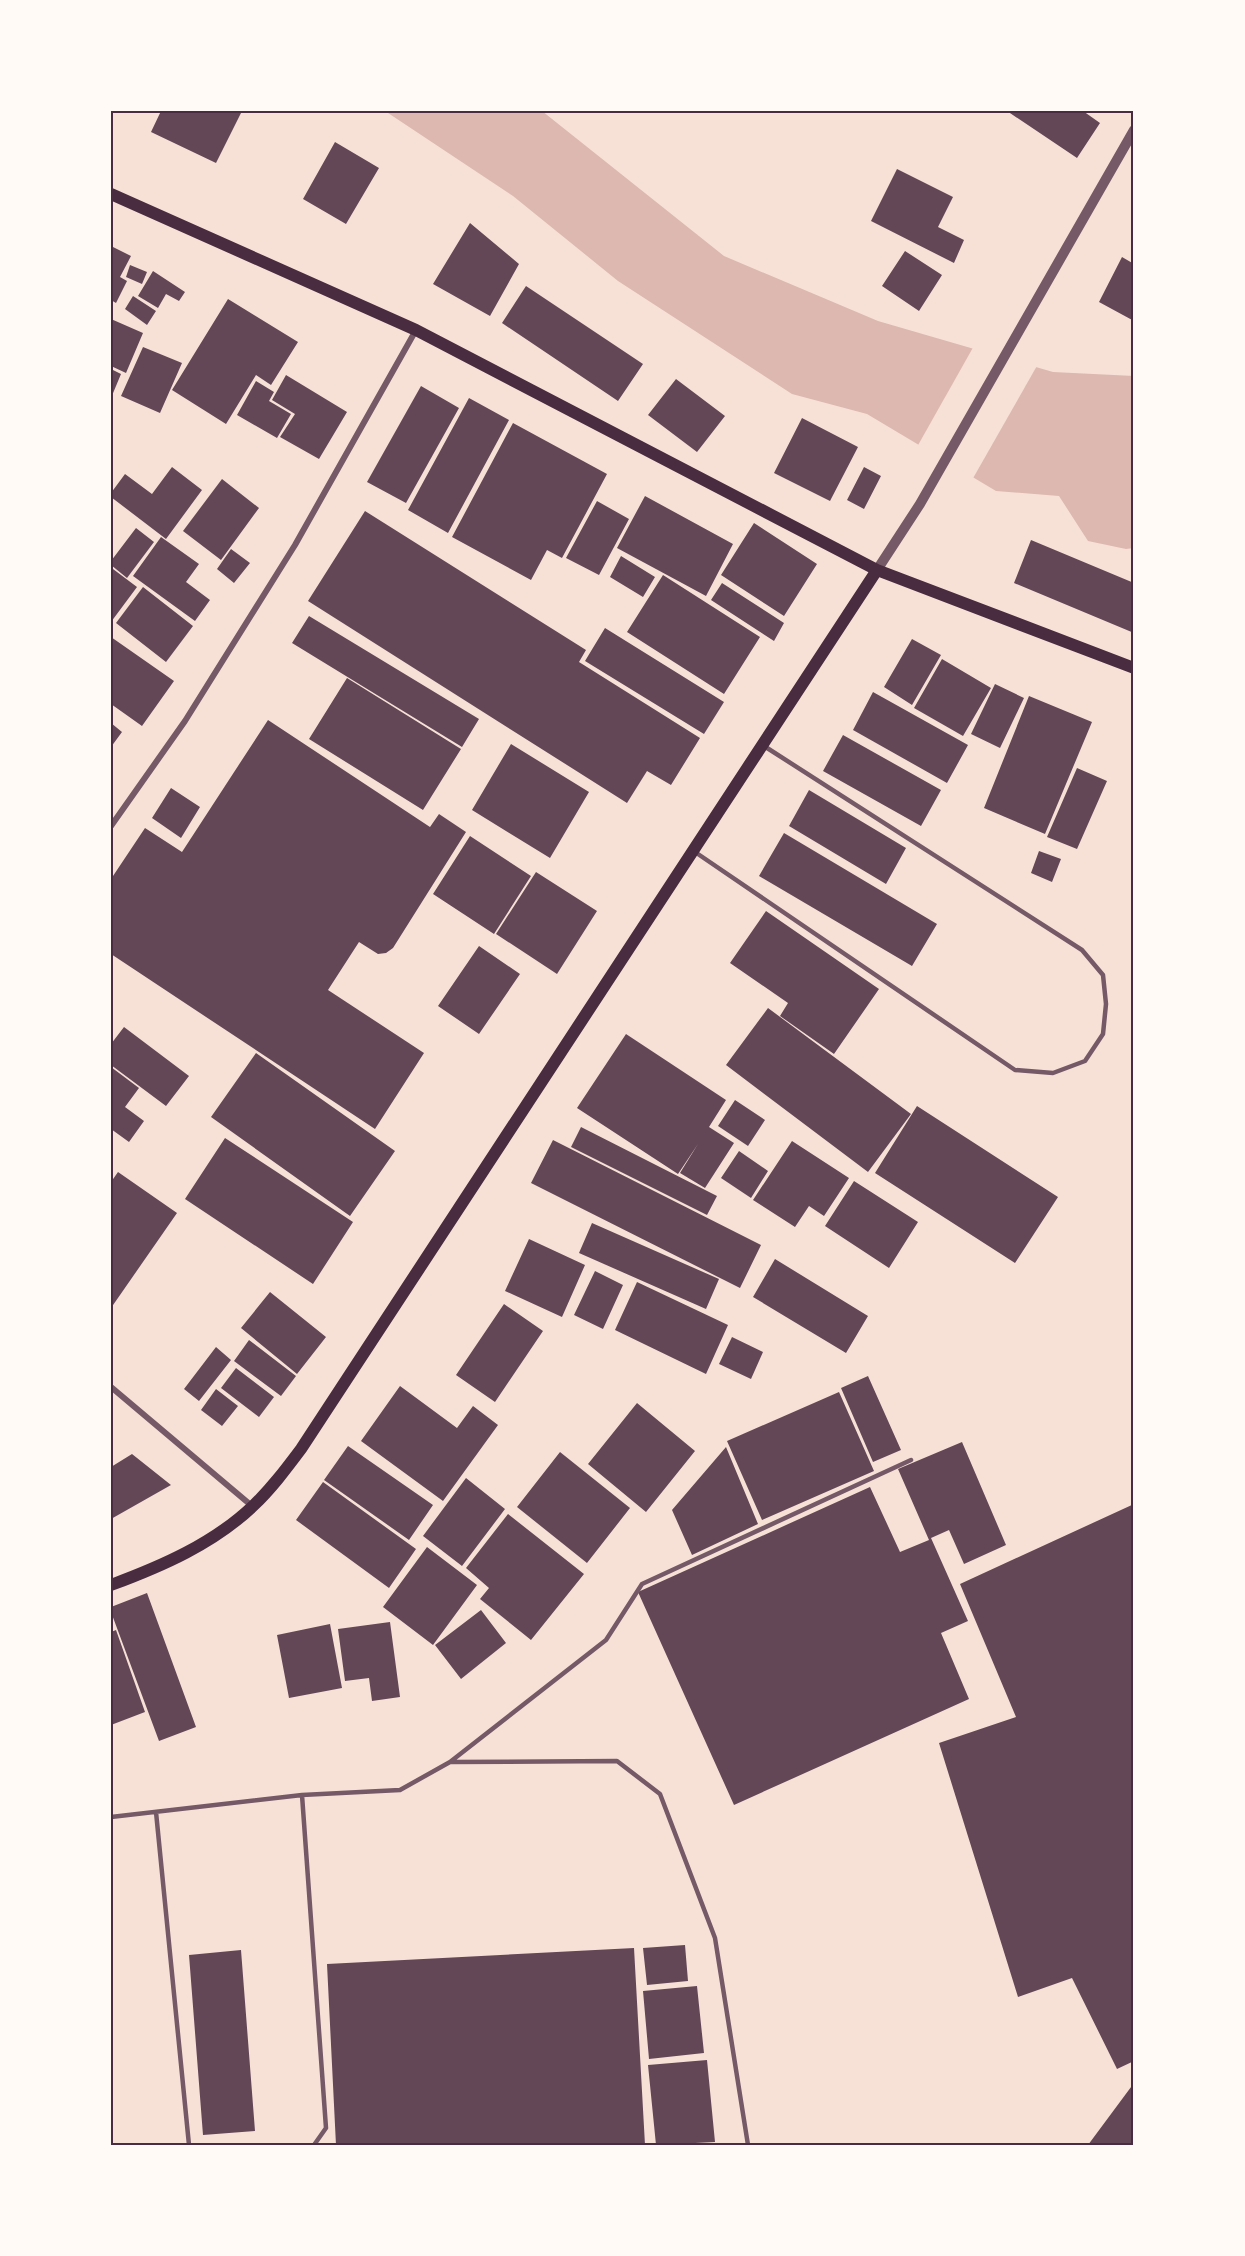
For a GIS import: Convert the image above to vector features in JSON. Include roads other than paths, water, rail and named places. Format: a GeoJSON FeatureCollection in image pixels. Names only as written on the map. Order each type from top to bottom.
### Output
{"type":"FeatureCollection","features":[{"type":"Feature","properties":{"kind":"main road"},"geometry":{"type":"LineString","coordinates":[[111,194],[416,330],[877,570],[1134,668]]}},
{"type":"Feature","properties":{"kind":"main road"},"geometry":{"type":"LineString","coordinates":[[111,1584],[152,1569],[215,1537],[253,1506],[301,1449],[877,570]]}},
{"type":"Feature","properties":{"kind":"street"},"geometry":{"type":"LineString","coordinates":[[877,570],[920,504],[1134,130]]}},
{"type":"Feature","properties":{"kind":"street"},"geometry":{"type":"LineString","coordinates":[[111,826],[185,721],[295,545],[416,330]]}},
{"type":"Feature","properties":{"kind":"street"},"geometry":{"type":"LineString","coordinates":[[111,1387],[253,1506]]}},
{"type":"Feature","properties":{"kind":"lane"},"geometry":{"type":"LineString","coordinates":[[693,851],[1015,1070],[1053,1073],[1084,1061],[1097,1043],[1103,1034],[1106,1004],[1102,975],[1082,950],[763,746]]}},
{"type":"Feature","properties":{"kind":"lane"},"geometry":{"type":"LineString","coordinates":[[111,1817],[302,1795],[400,1790],[450,1762],[606,1640],[642,1584],[911,1460]]}},
{"type":"Feature","properties":{"kind":"lane"},"geometry":{"type":"LineString","coordinates":[[450,1762],[618,1761],[660,1794],[715,1938],[748,2145]]}},
{"type":"Feature","properties":{"kind":"lane"},"geometry":{"type":"LineString","coordinates":[[302,1795],[326,2128],[314,2145]]}},
{"type":"Feature","properties":{"kind":"lane"},"geometry":{"type":"LineString","coordinates":[[156,1812],[189,2145]]}}]}
